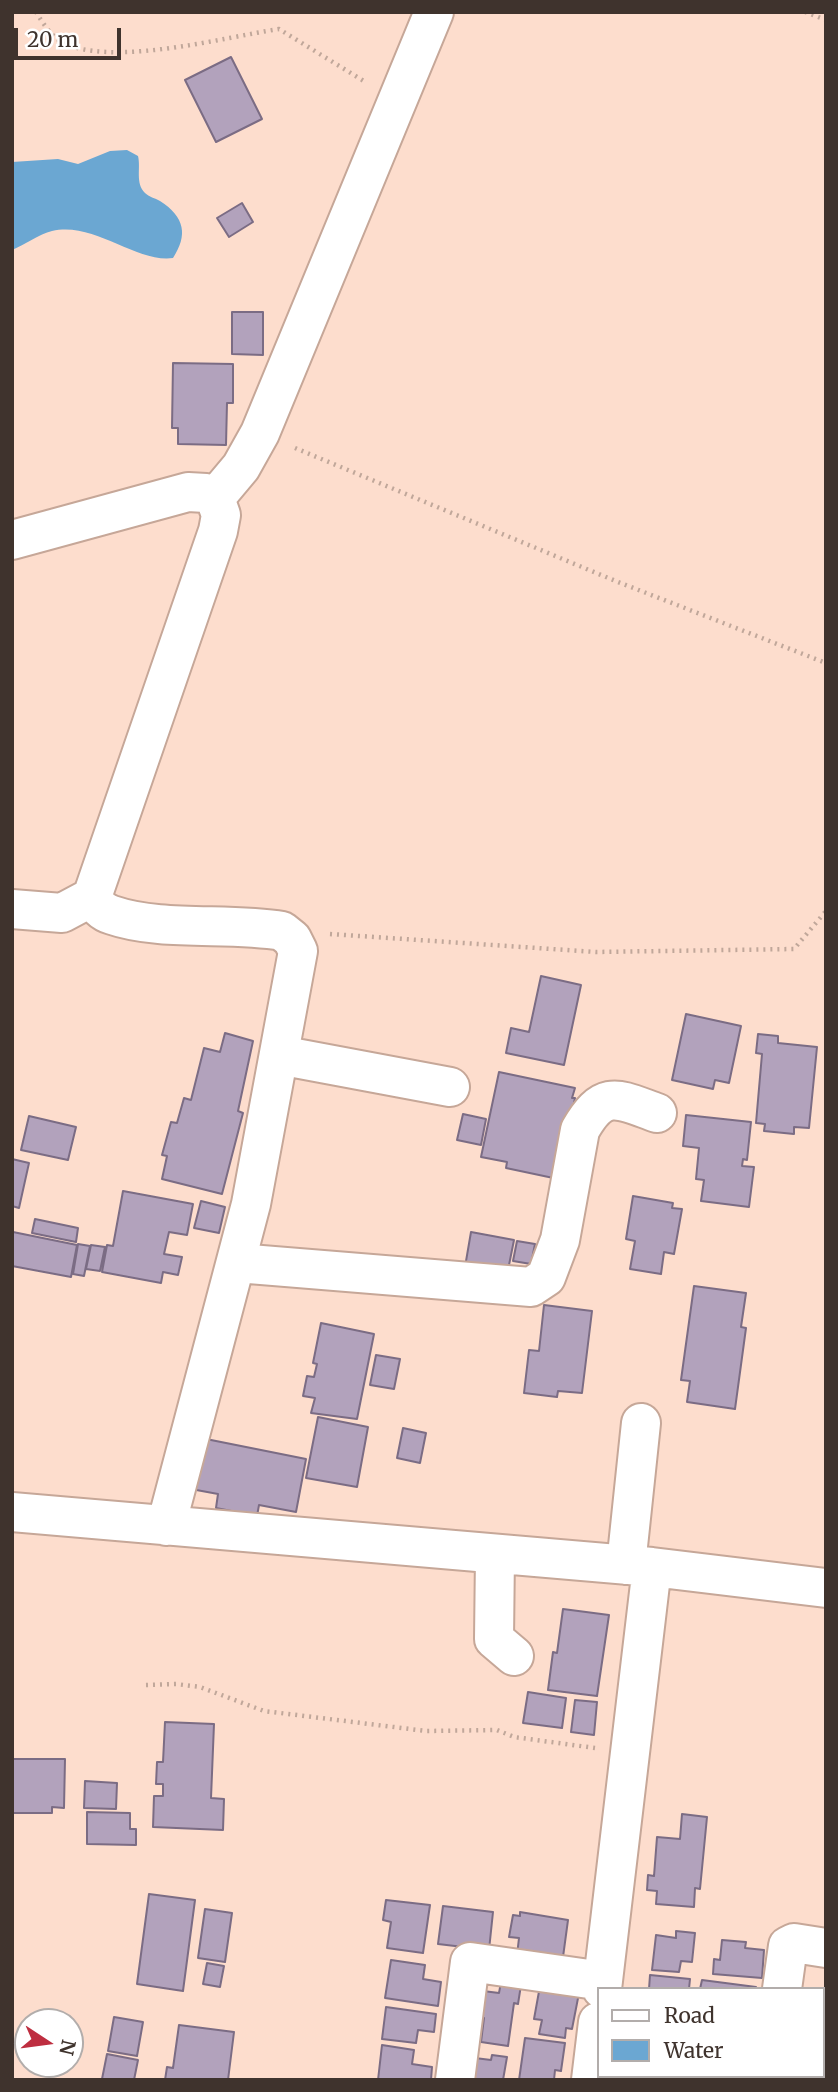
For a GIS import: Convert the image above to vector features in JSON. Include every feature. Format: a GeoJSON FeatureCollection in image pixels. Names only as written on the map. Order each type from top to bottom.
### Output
{"type":"FeatureCollection","features":[{"type":"Feature","properties":{"kind":"street"},"geometry":{"type":"LineString","coordinates":[[215,498],[241,467],[260,433],[434,13]]}},
{"type":"Feature","properties":{"kind":"street"},"geometry":{"type":"LineString","coordinates":[[12,540],[188,492],[206,493],[215,498],[221,515],[218,531],[92,897],[62,913],[12,909]]}},
{"type":"Feature","properties":{"kind":"street"},"geometry":{"type":"LineString","coordinates":[[92,897],[98,908],[111,915],[142,921],[282,932],[292,939],[298,951],[237,1263],[166,1526]]}},
{"type":"Feature","properties":{"kind":"street"},"geometry":{"type":"LineString","coordinates":[[279,1055],[450,1087]]}},
{"type":"Feature","properties":{"kind":"street"},"geometry":{"type":"LineString","coordinates":[[237,1263],[531,1287],[546,1277],[560,1240],[580,1130],[588,1116],[601,1102],[615,1098],[657,1112]]}},
{"type":"Feature","properties":{"kind":"street"},"geometry":{"type":"LineString","coordinates":[[455,2080],[470,1962],[602,1985],[631,1752],[639,1566],[641,1423]]}},
{"type":"Feature","properties":{"kind":"street"},"geometry":{"type":"LineString","coordinates":[[12,1513],[639,1566],[826,1588]]}},
{"type":"Feature","properties":{"kind":"street"},"geometry":{"type":"LineString","coordinates":[[495,1554],[494,1639],[514,1656]]}},
{"type":"Feature","properties":{"kind":"street"},"geometry":{"type":"LineString","coordinates":[[782,1987],[788,1946],[794,1943],[826,1948]]}},
{"type":"Feature","properties":{"kind":"street"},"geometry":{"type":"LineString","coordinates":[[591,2080],[596,2040]]}},
{"type":"Feature","properties":{"kind":"path"},"geometry":{"type":"LineString","coordinates":[[36,12],[49,32],[68,46],[106,51],[149,50],[279,29],[396,100]]}},
{"type":"Feature","properties":{"kind":"path"},"geometry":{"type":"LineString","coordinates":[[805,12],[826,20]]}},
{"type":"Feature","properties":{"kind":"path"},"geometry":{"type":"LineString","coordinates":[[260,433],[618,582],[826,663]]}},
{"type":"Feature","properties":{"kind":"path"},"geometry":{"type":"LineString","coordinates":[[292,939],[318,933],[596,952],[794,949],[826,911]]}},
{"type":"Feature","properties":{"kind":"path"},"geometry":{"type":"LineString","coordinates":[[146,1685],[176,1684],[200,1687],[264,1711],[426,1731],[497,1730],[541,1742],[631,1752]]}},
{"type":"Feature","properties":{"kind":"water"},"geometry":{"type":"Polygon","coordinates":[[[127,150],[138,156],[142,189],[175,213],[182,227],[181,242],[173,258],[144,254],[99,236],[68,229],[47,232],[12,250],[12,162],[58,159],[78,164],[110,151],[127,150]]]}},
{"type":"Feature","properties":{"kind":"building"},"geometry":{"type":"Polygon","coordinates":[[[231,57],[262,119],[216,142],[185,80],[231,57]]]}},
{"type":"Feature","properties":{"kind":"building"},"geometry":{"type":"Polygon","coordinates":[[[242,203],[253,222],[229,237],[217,218],[242,203]]]}},
{"type":"Feature","properties":{"kind":"building"},"geometry":{"type":"Polygon","coordinates":[[[232,312],[263,312],[263,355],[232,354],[232,312]]]}},
{"type":"Feature","properties":{"kind":"building"},"geometry":{"type":"Polygon","coordinates":[[[173,363],[233,364],[233,403],[227,403],[226,445],[178,444],[178,428],[172,428],[173,363]]]}},
{"type":"Feature","properties":{"kind":"building"},"geometry":{"type":"Polygon","coordinates":[[[541,976],[581,985],[564,1065],[506,1053],[511,1028],[529,1032],[541,976]]]}},
{"type":"Feature","properties":{"kind":"building"},"geometry":{"type":"Polygon","coordinates":[[[686,1014],[741,1026],[729,1083],[715,1080],[713,1089],[672,1080],[686,1014]]]}},
{"type":"Feature","properties":{"kind":"building"},"geometry":{"type":"Polygon","coordinates":[[[225,1033],[253,1041],[238,1111],[243,1113],[222,1194],[162,1179],[167,1156],[162,1155],[171,1122],[177,1123],[184,1098],[191,1100],[204,1048],[220,1052],[225,1033]]]}},
{"type":"Feature","properties":{"kind":"building"},"geometry":{"type":"Polygon","coordinates":[[[758,1034],[778,1036],[778,1043],[817,1047],[809,1128],[794,1127],[794,1134],[764,1131],[765,1124],[756,1123],[762,1054],[756,1053],[758,1034]]]}},
{"type":"Feature","properties":{"kind":"building"},"geometry":{"type":"Polygon","coordinates":[[[499,1072],[575,1088],[558,1179],[506,1168],[507,1162],[481,1157],[499,1072]]]}},
{"type":"Feature","properties":{"kind":"building"},"geometry":{"type":"Polygon","coordinates":[[[463,1114],[486,1119],[481,1145],[457,1140],[463,1114]]]}},
{"type":"Feature","properties":{"kind":"building"},"geometry":{"type":"Polygon","coordinates":[[[686,1115],[751,1122],[747,1160],[743,1159],[742,1166],[754,1167],[749,1207],[701,1201],[704,1180],[696,1179],[699,1148],[683,1146],[686,1115]]]}},
{"type":"Feature","properties":{"kind":"building"},"geometry":{"type":"Polygon","coordinates":[[[29,1116],[76,1127],[68,1160],[21,1150],[29,1116]]]}},
{"type":"Feature","properties":{"kind":"building"},"geometry":{"type":"Polygon","coordinates":[[[12,1159],[29,1163],[19,1208],[12,1206],[12,1159]]]}},
{"type":"Feature","properties":{"kind":"building"},"geometry":{"type":"Polygon","coordinates":[[[123,1191],[193,1204],[187,1235],[169,1232],[164,1254],[182,1257],[178,1275],[163,1272],[161,1283],[102,1272],[107,1245],[113,1246],[123,1191]]]}},
{"type":"Feature","properties":{"kind":"building"},"geometry":{"type":"Polygon","coordinates":[[[633,1196],[673,1203],[672,1208],[682,1209],[674,1254],[664,1252],[661,1274],[630,1269],[635,1241],[626,1239],[633,1196]]]}},
{"type":"Feature","properties":{"kind":"building"},"geometry":{"type":"Polygon","coordinates":[[[201,1201],[225,1207],[219,1233],[194,1228],[201,1201]]]}},
{"type":"Feature","properties":{"kind":"building"},"geometry":{"type":"Polygon","coordinates":[[[35,1219],[78,1228],[76,1242],[32,1233],[35,1219]]]}},
{"type":"Feature","properties":{"kind":"building"},"geometry":{"type":"Polygon","coordinates":[[[13,1232],[77,1245],[71,1277],[12,1266],[13,1232]]]}},
{"type":"Feature","properties":{"kind":"building"},"geometry":{"type":"Polygon","coordinates":[[[471,1232],[514,1240],[507,1275],[465,1267],[471,1232]]]}},
{"type":"Feature","properties":{"kind":"building"},"geometry":{"type":"Polygon","coordinates":[[[517,1241],[535,1244],[531,1264],[513,1261],[517,1241]]]}},
{"type":"Feature","properties":{"kind":"building"},"geometry":{"type":"Polygon","coordinates":[[[78,1244],[90,1246],[84,1276],[73,1274],[78,1244]]]}},
{"type":"Feature","properties":{"kind":"building"},"geometry":{"type":"Polygon","coordinates":[[[91,1245],[105,1247],[100,1271],[86,1269],[91,1245]]]}},
{"type":"Feature","properties":{"kind":"building"},"geometry":{"type":"Polygon","coordinates":[[[694,1286],[746,1293],[741,1327],[746,1328],[735,1409],[687,1402],[690,1381],[681,1380],[694,1286]]]}},
{"type":"Feature","properties":{"kind":"building"},"geometry":{"type":"Polygon","coordinates":[[[544,1305],[592,1311],[582,1393],[558,1391],[557,1397],[524,1393],[529,1350],[539,1351],[544,1305]]]}},
{"type":"Feature","properties":{"kind":"building"},"geometry":{"type":"Polygon","coordinates":[[[321,1323],[374,1334],[357,1419],[311,1413],[315,1398],[303,1396],[307,1376],[314,1377],[317,1364],[313,1363],[321,1323]]]}},
{"type":"Feature","properties":{"kind":"building"},"geometry":{"type":"Polygon","coordinates":[[[376,1355],[400,1359],[394,1389],[370,1385],[376,1355]]]}},
{"type":"Feature","properties":{"kind":"building"},"geometry":{"type":"Polygon","coordinates":[[[318,1417],[368,1427],[357,1487],[306,1478],[318,1417]]]}},
{"type":"Feature","properties":{"kind":"building"},"geometry":{"type":"Polygon","coordinates":[[[403,1428],[426,1433],[420,1463],[397,1458],[403,1428]]]}},
{"type":"Feature","properties":{"kind":"building"},"geometry":{"type":"Polygon","coordinates":[[[201,1438],[306,1459],[296,1512],[259,1505],[257,1516],[216,1508],[218,1494],[191,1489],[201,1438]]]}},
{"type":"Feature","properties":{"kind":"building"},"geometry":{"type":"Polygon","coordinates":[[[563,1609],[609,1615],[597,1696],[548,1690],[553,1652],[557,1653],[563,1609]]]}},
{"type":"Feature","properties":{"kind":"building"},"geometry":{"type":"Polygon","coordinates":[[[528,1692],[566,1698],[562,1728],[523,1723],[528,1692]]]}},
{"type":"Feature","properties":{"kind":"building"},"geometry":{"type":"Polygon","coordinates":[[[575,1700],[597,1702],[594,1735],[571,1732],[575,1700]]]}},
{"type":"Feature","properties":{"kind":"building"},"geometry":{"type":"Polygon","coordinates":[[[165,1722],[214,1724],[211,1798],[224,1799],[223,1830],[153,1827],[154,1796],[163,1796],[163,1784],[156,1784],[157,1762],[163,1762],[165,1722]]]}},
{"type":"Feature","properties":{"kind":"building"},"geometry":{"type":"Polygon","coordinates":[[[12,1759],[65,1759],[64,1808],[52,1807],[52,1813],[12,1813],[12,1759]]]}},
{"type":"Feature","properties":{"kind":"building"},"geometry":{"type":"Polygon","coordinates":[[[85,1781],[117,1783],[116,1809],[84,1808],[85,1781]]]}},
{"type":"Feature","properties":{"kind":"building"},"geometry":{"type":"Polygon","coordinates":[[[87,1812],[130,1813],[130,1829],[136,1829],[136,1845],[87,1844],[87,1812]]]}},
{"type":"Feature","properties":{"kind":"building"},"geometry":{"type":"Polygon","coordinates":[[[682,1814],[707,1817],[700,1889],[695,1888],[694,1907],[656,1904],[657,1891],[647,1890],[648,1875],[654,1876],[657,1837],[680,1839],[682,1814]]]}},
{"type":"Feature","properties":{"kind":"building"},"geometry":{"type":"Polygon","coordinates":[[[149,1894],[195,1900],[183,1991],[137,1984],[149,1894]]]}},
{"type":"Feature","properties":{"kind":"building"},"geometry":{"type":"Polygon","coordinates":[[[386,1900],[430,1905],[423,1953],[387,1948],[391,1922],[383,1920],[386,1900]]]}},
{"type":"Feature","properties":{"kind":"building"},"geometry":{"type":"Polygon","coordinates":[[[443,1906],[493,1912],[489,1950],[438,1944],[443,1906]]]}},
{"type":"Feature","properties":{"kind":"building"},"geometry":{"type":"Polygon","coordinates":[[[205,1909],[232,1913],[225,1962],[198,1958],[205,1909]]]}},
{"type":"Feature","properties":{"kind":"building"},"geometry":{"type":"Polygon","coordinates":[[[520,1912],[568,1920],[563,1957],[517,1955],[519,1938],[509,1937],[513,1915],[520,1916],[520,1912]]]}},
{"type":"Feature","properties":{"kind":"building"},"geometry":{"type":"Polygon","coordinates":[[[676,1931],[695,1933],[692,1962],[681,1961],[679,1972],[652,1970],[656,1935],[676,1938],[676,1931]]]}},
{"type":"Feature","properties":{"kind":"building"},"geometry":{"type":"Polygon","coordinates":[[[722,1940],[746,1942],[745,1948],[764,1950],[762,1978],[713,1974],[714,1959],[720,1960],[722,1940]]]}},
{"type":"Feature","properties":{"kind":"building"},"geometry":{"type":"Polygon","coordinates":[[[391,1960],[425,1965],[423,1979],[441,1982],[438,2006],[385,1998],[391,1960]]]}},
{"type":"Feature","properties":{"kind":"building"},"geometry":{"type":"Polygon","coordinates":[[[207,1963],[224,1966],[220,1987],[203,1984],[207,1963]]]}},
{"type":"Feature","properties":{"kind":"building"},"geometry":{"type":"Polygon","coordinates":[[[650,1975],[690,1979],[689,1987],[649,1987],[650,1975]]]}},
{"type":"Feature","properties":{"kind":"building"},"geometry":{"type":"Polygon","coordinates":[[[702,1980],[756,1987],[700,1987],[702,1980]]]}},
{"type":"Feature","properties":{"kind":"building"},"geometry":{"type":"Polygon","coordinates":[[[501,1982],[521,1985],[518,2004],[514,2003],[508,2046],[481,2042],[484,2018],[479,2017],[483,1991],[499,1993],[501,1982]]]}},
{"type":"Feature","properties":{"kind":"building"},"geometry":{"type":"Polygon","coordinates":[[[540,1986],[579,1993],[572,2029],[566,2028],[565,2038],[539,2034],[542,2020],[534,2019],[540,1986]]]}},
{"type":"Feature","properties":{"kind":"building"},"geometry":{"type":"Polygon","coordinates":[[[824,1988],[826,1988],[824,2028],[824,1988]]]}},
{"type":"Feature","properties":{"kind":"building"},"geometry":{"type":"Polygon","coordinates":[[[386,2007],[436,2014],[434,2032],[418,2030],[416,2043],[382,2039],[386,2007]]]}},
{"type":"Feature","properties":{"kind":"building"},"geometry":{"type":"Polygon","coordinates":[[[114,2017],[143,2022],[137,2056],[108,2051],[114,2017]]]}},
{"type":"Feature","properties":{"kind":"building"},"geometry":{"type":"Polygon","coordinates":[[[179,2025],[234,2032],[228,2080],[165,2080],[167,2067],[173,2068],[179,2025]]]}},
{"type":"Feature","properties":{"kind":"building"},"geometry":{"type":"Polygon","coordinates":[[[525,2038],[565,2043],[561,2071],[555,2070],[554,2080],[519,2080],[525,2038]]]}},
{"type":"Feature","properties":{"kind":"building"},"geometry":{"type":"Polygon","coordinates":[[[382,2045],[414,2050],[412,2064],[432,2067],[431,2080],[378,2080],[382,2045]]]}},
{"type":"Feature","properties":{"kind":"building"},"geometry":{"type":"Polygon","coordinates":[[[107,2054],[138,2060],[134,2080],[102,2079],[107,2054]]]}},
{"type":"Feature","properties":{"kind":"building"},"geometry":{"type":"Polygon","coordinates":[[[492,2055],[507,2057],[503,2080],[464,2080],[475,2058],[491,2060],[492,2055]]]}},
{"type":"Feature","properties":{"kind":"building"},"geometry":{"type":"Polygon","coordinates":[[[672,2078],[714,2078],[714,2080],[672,2078]]]}},
{"type":"Feature","properties":{"kind":"building"},"geometry":{"type":"Polygon","coordinates":[[[758,2078],[794,2078],[794,2080],[758,2078]]]}}]}
